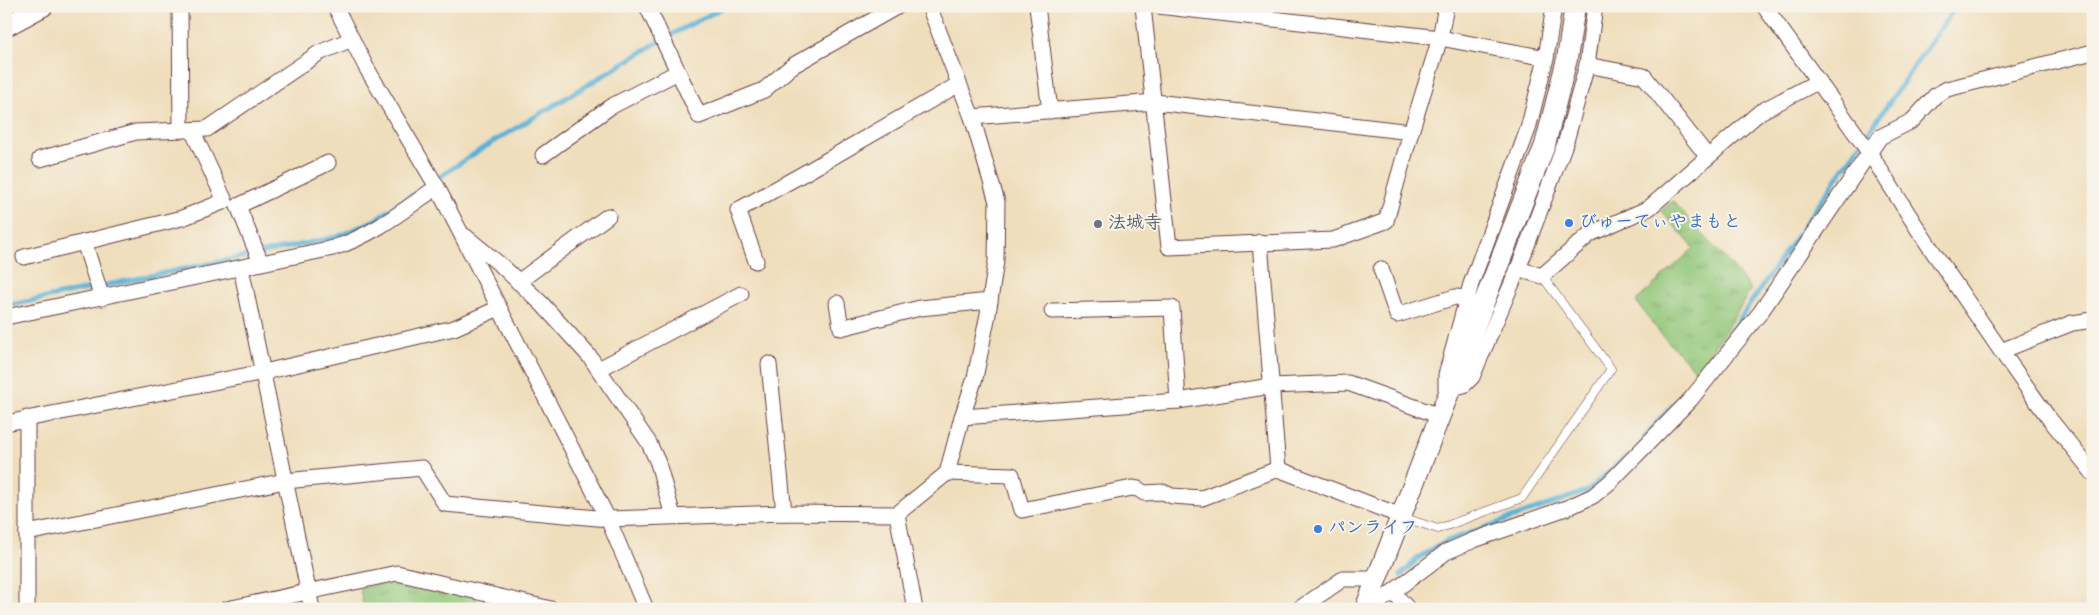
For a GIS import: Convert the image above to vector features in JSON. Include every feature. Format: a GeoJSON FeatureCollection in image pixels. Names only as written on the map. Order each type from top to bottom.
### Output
{"type":"FeatureCollection","features":[{"type":"Feature","properties":{"kind":"street"},"geometry":{"type":"LineString","coordinates":[[6,26],[42,6]]}},
{"type":"Feature","properties":{"kind":"street"},"geometry":{"type":"LineString","coordinates":[[24,258],[182,218],[225,201],[187,130],[180,6]]}},
{"type":"Feature","properties":{"kind":"street"},"geometry":{"type":"LineString","coordinates":[[336,6],[366,67],[434,182],[608,519],[646,609]]}},
{"type":"Feature","properties":{"kind":"street"},"geometry":{"type":"LineString","coordinates":[[647,6],[699,116],[764,90],[792,66],[898,6]]}},
{"type":"Feature","properties":{"kind":"street"},"geometry":{"type":"LineString","coordinates":[[27,533],[285,481],[422,468],[445,504],[608,519],[784,513],[897,514],[947,473],[975,378],[996,261],[997,202],[972,117],[929,6]]}},
{"type":"Feature","properties":{"kind":"street"},"geometry":{"type":"LineString","coordinates":[[1037,6],[1050,111]]}},
{"type":"Feature","properties":{"kind":"street"},"geometry":{"type":"LineString","coordinates":[[1143,6],[1155,102],[1168,247],[1332,240],[1386,221],[1440,38],[1446,6]]}},
{"type":"Feature","properties":{"kind":"street"},"geometry":{"type":"LineString","coordinates":[[1158,6],[1440,38],[1546,58]]}},
{"type":"Feature","properties":{"kind":"street"},"geometry":{"type":"LineString","coordinates":[[1446,402],[1446,375],[1471,284],[1525,138],[1537,98],[1546,58],[1554,6]]}},
{"type":"Feature","properties":{"kind":"street"},"geometry":{"type":"LineString","coordinates":[[1365,609],[1545,145],[1567,59],[1575,6]]}},
{"type":"Feature","properties":{"kind":"street"},"geometry":{"type":"LineString","coordinates":[[1446,402],[1472,378],[1518,269],[1566,141],[1587,66],[1595,6]]}},
{"type":"Feature","properties":{"kind":"street"},"geometry":{"type":"LineString","coordinates":[[1764,6],[1869,152],[1921,234],[2048,417],[2093,473]]}},
{"type":"Feature","properties":{"kind":"street"},"geometry":{"type":"LineString","coordinates":[[40,159],[136,132],[207,129],[319,53],[352,39]]}},
{"type":"Feature","properties":{"kind":"street"},"geometry":{"type":"LineString","coordinates":[[1370,609],[1446,552],[1474,540],[1569,507],[1593,496],[1610,482],[1691,399],[1760,313],[1880,137],[1912,121],[1936,95],[1947,89],[2093,52]]}},
{"type":"Feature","properties":{"kind":"street"},"geometry":{"type":"LineString","coordinates":[[1587,66],[1644,76],[1708,157]]}},
{"type":"Feature","properties":{"kind":"street"},"geometry":{"type":"LineString","coordinates":[[543,155],[610,107],[678,72]]}},
{"type":"Feature","properties":{"kind":"street"},"geometry":{"type":"LineString","coordinates":[[1518,269],[1542,276],[1590,234],[1649,208],[1760,112],[1819,81]]}},
{"type":"Feature","properties":{"kind":"street"},"geometry":{"type":"LineString","coordinates":[[756,261],[738,210],[959,84]]}},
{"type":"Feature","properties":{"kind":"street"},"geometry":{"type":"LineString","coordinates":[[972,117],[1155,102],[1411,132]]}},
{"type":"Feature","properties":{"kind":"street"},"geometry":{"type":"LineString","coordinates":[[262,263],[238,206],[328,163]]}},
{"type":"Feature","properties":{"kind":"street"},"geometry":{"type":"LineString","coordinates":[[6,316],[102,298],[354,241],[372,232],[434,182]]}},
{"type":"Feature","properties":{"kind":"street"},"geometry":{"type":"LineString","coordinates":[[518,282],[608,216]]}},
{"type":"Feature","properties":{"kind":"street"},"geometry":{"type":"LineString","coordinates":[[460,232],[542,304],[590,357],[649,443],[658,464],[673,516]]}},
{"type":"Feature","properties":{"kind":"street"},"geometry":{"type":"LineString","coordinates":[[84,242],[102,298]]}},
{"type":"Feature","properties":{"kind":"street"},"geometry":{"type":"LineString","coordinates":[[1260,242],[1278,469]]}},
{"type":"Feature","properties":{"kind":"street"},"geometry":{"type":"LineString","coordinates":[[240,268],[264,372],[312,609]]}},
{"type":"Feature","properties":{"kind":"street"},"geometry":{"type":"LineString","coordinates":[[1381,269],[1397,316],[1454,297],[1468,298]]}},
{"type":"Feature","properties":{"kind":"street"},"geometry":{"type":"LineString","coordinates":[[598,369],[741,294]]}},
{"type":"Feature","properties":{"kind":"street"},"geometry":{"type":"LineString","coordinates":[[837,303],[841,328],[920,308],[990,301]]}},
{"type":"Feature","properties":{"kind":"street"},"geometry":{"type":"LineString","coordinates":[[6,423],[264,372],[454,328],[499,308]]}},
{"type":"Feature","properties":{"kind":"street"},"geometry":{"type":"LineString","coordinates":[[1052,311],[1172,308],[1178,401]]}},
{"type":"Feature","properties":{"kind":"street"},"geometry":{"type":"LineString","coordinates":[[2002,351],[2072,323],[2093,320]]}},
{"type":"Feature","properties":{"kind":"street"},"geometry":{"type":"LineString","coordinates":[[769,364],[784,513]]}},
{"type":"Feature","properties":{"kind":"street"},"geometry":{"type":"LineString","coordinates":[[962,417],[1178,401],[1271,386],[1348,383],[1446,402]]}},
{"type":"Feature","properties":{"kind":"street"},"geometry":{"type":"LineString","coordinates":[[27,418],[27,609]]}},
{"type":"Feature","properties":{"kind":"street"},"geometry":{"type":"LineString","coordinates":[[947,473],[1012,475],[1022,510],[1132,488],[1138,488],[1144,493],[1163,492],[1172,496],[1202,498],[1278,469],[1401,516]]}},
{"type":"Feature","properties":{"kind":"street"},"geometry":{"type":"LineString","coordinates":[[897,514],[915,609]]}},
{"type":"Feature","properties":{"kind":"street"},"geometry":{"type":"LineString","coordinates":[[226,609],[397,573],[551,609]]}},
{"type":"Feature","properties":{"kind":"street"},"geometry":{"type":"LineString","coordinates":[[1299,609],[1343,579],[1377,578]]}},
{"type":"Feature","properties":{"kind":"street"},"geometry":{"type":"LineString","coordinates":[[1393,592],[1408,609]]}},
{"type":"Feature","properties":{"kind":"lane"},"geometry":{"type":"LineString","coordinates":[[1401,516],[1438,529],[1522,498],[1612,369],[1542,276]]}},
{"type":"Feature","properties":{"kind":"green space"},"geometry":{"type":"Polygon","coordinates":[[[1673,201],[1751,290],[1720,339],[1696,371],[1659,332],[1636,301],[1694,248],[1661,211],[1673,201]]]}},
{"type":"Feature","properties":{"kind":"green space"},"geometry":{"type":"Polygon","coordinates":[[[401,580],[477,594],[474,609],[364,609],[360,588],[401,580]]]}},
{"type":"Feature","properties":{"kind":"waterway"},"geometry":{"type":"LineString","coordinates":[[6,306],[337,237],[375,220],[480,150],[665,38],[726,6]]}},
{"type":"Feature","properties":{"kind":"waterway"},"geometry":{"type":"LineString","coordinates":[[1643,438],[1700,376],[1956,6]]}},
{"type":"Feature","properties":{"kind":"waterway"},"geometry":{"type":"LineString","coordinates":[[1401,575],[1418,558],[1447,541],[1587,491],[1625,457]]}},
{"type":"Feature","properties":{"kind":"place","name":"びゅーてぃやまもと"},"geometry":{"type":"Point","coordinates":[1569,223]}},
{"type":"Feature","properties":{"kind":"place","name":"法城寺"},"geometry":{"type":"Point","coordinates":[1098,224]}},
{"type":"Feature","properties":{"kind":"place","name":"パンライフ"},"geometry":{"type":"Point","coordinates":[1318,529]}}]}
